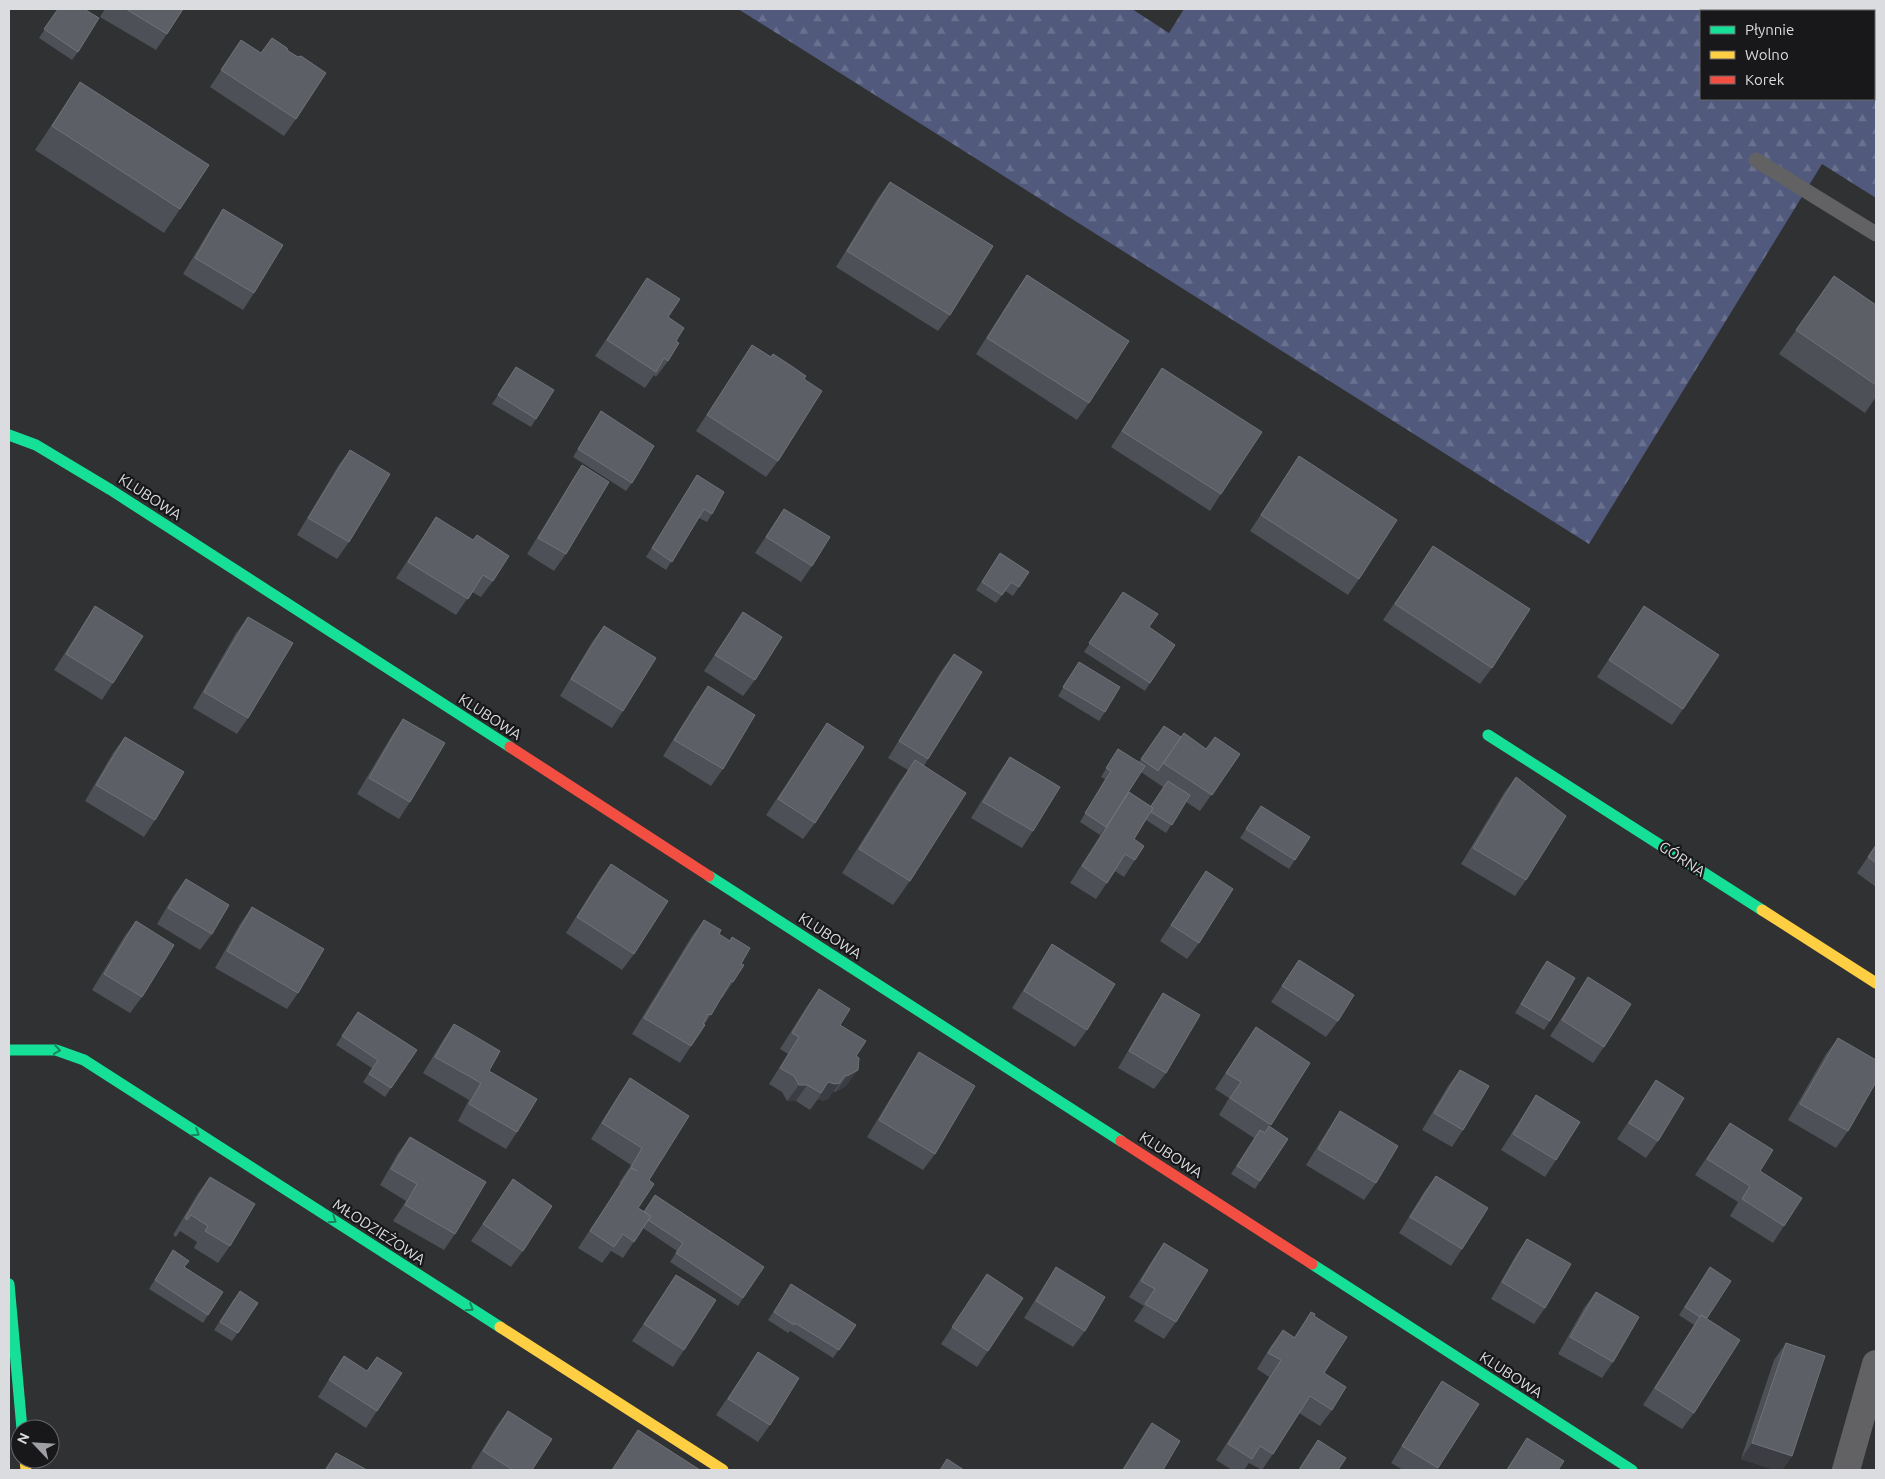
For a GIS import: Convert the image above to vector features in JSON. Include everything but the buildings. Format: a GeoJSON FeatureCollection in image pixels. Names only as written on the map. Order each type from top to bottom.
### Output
{"type":"FeatureCollection","features":[{"type":"Feature","properties":{"kind":"street","name":"KLUBOWA"},"geometry":{"type":"LineString","coordinates":[[9,435],[36,444],[119,496],[1632,1470]]}},
{"type":"Feature","properties":{"kind":"street","name":"GÓRNA"},"geometry":{"type":"LineString","coordinates":[[1488,735],[1876,983]]}},
{"type":"Feature","properties":{"kind":"street","name":"MŁODZIEŻOWA"},"geometry":{"type":"LineString","coordinates":[[9,1050],[54,1049],[69,1052],[84,1060],[724,1470]]}},
{"type":"Feature","properties":{"kind":"street"},"geometry":{"type":"LineString","coordinates":[[9,1284],[21,1419]]}},
{"type":"Feature","properties":{"kind":"street"},"geometry":{"type":"LineString","coordinates":[[1846,1470],[1876,1364]]}},
{"type":"Feature","properties":{"kind":"lane"},"geometry":{"type":"LineString","coordinates":[[1756,160],[1876,234]]}},
{"type":"Feature","properties":{"kind":"green space"},"geometry":{"type":"Polygon","coordinates":[[[738,9],[1132,9],[1169,33],[1184,9],[1876,9],[1876,198],[1822,164],[1589,544],[738,9]]]}},
{"type":"Feature","properties":{"kind":"traffic: fast"},"geometry":{"type":"LineString","coordinates":[[9,435],[36,445],[111,490],[510,747]]}},
{"type":"Feature","properties":{"kind":"traffic: fast"},"geometry":{"type":"LineString","coordinates":[[1488,735],[1762,910]]}},
{"type":"Feature","properties":{"kind":"traffic: fast"},"geometry":{"type":"LineString","coordinates":[[709,876],[1121,1141]]}},
{"type":"Feature","properties":{"kind":"traffic: fast"},"geometry":{"type":"LineString","coordinates":[[9,1050],[56,1050],[84,1060],[500,1327]]}},
{"type":"Feature","properties":{"kind":"traffic: fast"},"geometry":{"type":"LineString","coordinates":[[1312,1264],[1632,1470]]}},
{"type":"Feature","properties":{"kind":"traffic: fast"},"geometry":{"type":"LineString","coordinates":[[9,1284],[21,1419]]}},
{"type":"Feature","properties":{"kind":"traffic: slow"},"geometry":{"type":"LineString","coordinates":[[1762,910],[1876,983]]}},
{"type":"Feature","properties":{"kind":"traffic: slow"},"geometry":{"type":"LineString","coordinates":[[500,1327],[723,1470]]}},
{"type":"Feature","properties":{"kind":"traffic: jam"},"geometry":{"type":"LineString","coordinates":[[510,747],[709,876]]}},
{"type":"Feature","properties":{"kind":"traffic: jam"},"geometry":{"type":"LineString","coordinates":[[1121,1141],[1312,1264]]}}]}
